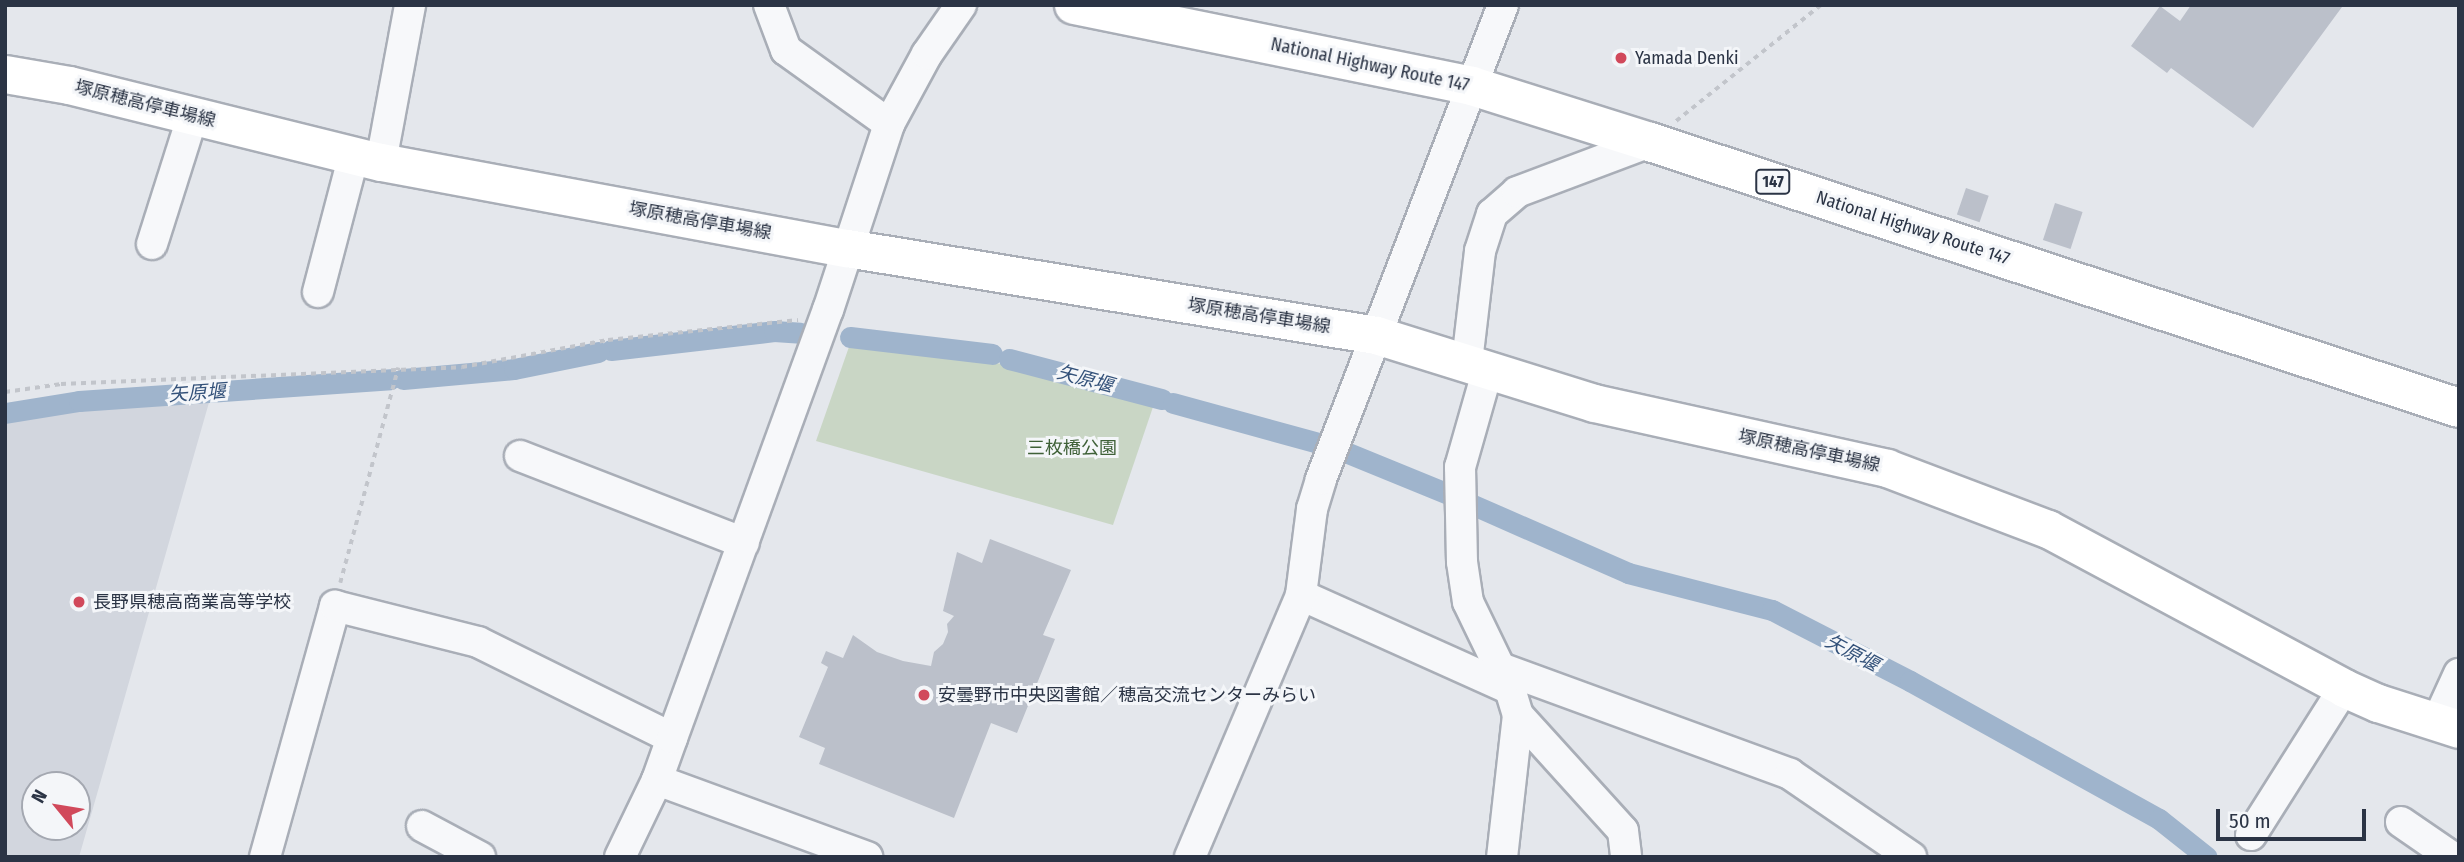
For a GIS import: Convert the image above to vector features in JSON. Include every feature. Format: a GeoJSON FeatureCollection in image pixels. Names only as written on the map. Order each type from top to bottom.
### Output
{"type":"FeatureCollection","features":[{"type":"Feature","properties":{"kind":"highway","name":"National Highway Route 147"},"geometry":{"type":"LineString","coordinates":[[1074,5],[1472,86],[2459,408]]}},
{"type":"Feature","properties":{"kind":"main road","name":"塚原穂高停車場線"},"geometry":{"type":"LineString","coordinates":[[5,74],[69,85],[368,159],[848,248],[1376,335],[1594,403],[1887,468],[2048,529],[2344,688],[2378,703],[2448,725]]}},
{"type":"Feature","properties":{"kind":"street"},"geometry":{"type":"LineString","coordinates":[[318,292],[368,159],[410,5]]}},
{"type":"Feature","properties":{"kind":"street"},"geometry":{"type":"LineString","coordinates":[[769,5],[786,50],[889,124]]}},
{"type":"Feature","properties":{"kind":"street"},"geometry":{"type":"LineString","coordinates":[[620,857],[657,780],[744,543],[828,310],[889,124],[927,54],[961,5]]}},
{"type":"Feature","properties":{"kind":"street"},"geometry":{"type":"LineString","coordinates":[[1190,857],[1301,595],[1312,509],[1503,5]]}},
{"type":"Feature","properties":{"kind":"street"},"geometry":{"type":"LineString","coordinates":[[152,244],[193,116]]}},
{"type":"Feature","properties":{"kind":"street"},"geometry":{"type":"LineString","coordinates":[[1626,857],[1623,831],[1509,690],[1468,602],[1462,562],[1460,467],[1478,366],[1480,251],[1492,214],[1517,192],[1650,142]]}},
{"type":"Feature","properties":{"kind":"street"},"geometry":{"type":"LineString","coordinates":[[520,456],[744,543]]}},
{"type":"Feature","properties":{"kind":"street"},"geometry":{"type":"LineString","coordinates":[[1301,595],[1509,690],[1790,774],[1911,857]]}},
{"type":"Feature","properties":{"kind":"street"},"geometry":{"type":"LineString","coordinates":[[265,857],[335,606],[478,642],[672,738]]}},
{"type":"Feature","properties":{"kind":"street"},"geometry":{"type":"LineString","coordinates":[[2448,725],[2459,674]]}},
{"type":"Feature","properties":{"kind":"street"},"geometry":{"type":"LineString","coordinates":[[2251,835],[2344,688]]}},
{"type":"Feature","properties":{"kind":"street"},"geometry":{"type":"LineString","coordinates":[[1502,857],[1509,690]]}},
{"type":"Feature","properties":{"kind":"street"},"geometry":{"type":"LineString","coordinates":[[657,780],[867,857]]}},
{"type":"Feature","properties":{"kind":"street"},"geometry":{"type":"LineString","coordinates":[[2401,822],[2452,857]]}},
{"type":"Feature","properties":{"kind":"street"},"geometry":{"type":"LineString","coordinates":[[422,825],[480,857]]}},
{"type":"Feature","properties":{"kind":"path"},"geometry":{"type":"LineString","coordinates":[[1650,142],[1821,5]]}},
{"type":"Feature","properties":{"kind":"path"},"geometry":{"type":"LineString","coordinates":[[5,392],[61,384],[462,367],[608,340],[807,320]]}},
{"type":"Feature","properties":{"kind":"path"},"geometry":{"type":"LineString","coordinates":[[335,606],[398,368]]}},
{"type":"Feature","properties":{"kind":"shaded area","name":"長野県穂高商業高等学校"},"geometry":{"type":"Polygon","coordinates":[[[210,399],[91,815],[91,771],[21,771],[21,841],[84,841],[79,857],[5,857],[5,419],[78,406],[210,399]]]}},
{"type":"Feature","properties":{"kind":"green space","name":"三枚橋公園"},"geometry":{"type":"Polygon","coordinates":[[[850,344],[978,358],[1154,404],[1113,525],[816,441],[850,344]]]}},
{"type":"Feature","properties":{"kind":"building"},"geometry":{"type":"Polygon","coordinates":[[[2191,5],[2342,7],[2253,128],[2171,68],[2167,73],[2131,46],[2160,6],[2180,21],[2191,5]]]}},
{"type":"Feature","properties":{"kind":"building"},"geometry":{"type":"Polygon","coordinates":[[[1966,188],[1989,196],[1980,222],[1957,214],[1966,188]]]}},
{"type":"Feature","properties":{"kind":"building"},"geometry":{"type":"Polygon","coordinates":[[[2055,203],[2083,212],[2071,249],[2043,240],[2055,203]]]}},
{"type":"Feature","properties":{"kind":"building","name":"安曇野市中央図書館／穂高交流センターみらい"},"geometry":{"type":"Polygon","coordinates":[[[990,539],[1071,570],[1043,635],[1055,639],[1017,733],[991,723],[954,818],[819,764],[825,748],[799,737],[828,667],[821,663],[826,651],[843,658],[853,635],[877,652],[903,661],[931,666],[934,652],[943,644],[948,632],[947,624],[954,616],[943,611],[957,552],[982,563],[990,539]]]}},
{"type":"Feature","properties":{"kind":"waterway","name":"矢原堰"},"geometry":{"type":"LineString","coordinates":[[611,350],[774,331],[800,333]]}},
{"type":"Feature","properties":{"kind":"waterway","name":"矢原堰"},"geometry":{"type":"LineString","coordinates":[[850,337],[992,354]]}},
{"type":"Feature","properties":{"kind":"waterway","name":"矢原堰"},"geometry":{"type":"LineString","coordinates":[[403,379],[514,369],[598,352]]}},
{"type":"Feature","properties":{"kind":"waterway","name":"矢原堰"},"geometry":{"type":"LineString","coordinates":[[1009,359],[1162,399]]}},
{"type":"Feature","properties":{"kind":"waterway","name":"矢原堰"},"geometry":{"type":"LineString","coordinates":[[5,413],[79,401],[390,379]]}},
{"type":"Feature","properties":{"kind":"waterway","name":"矢原堰"},"geometry":{"type":"LineString","coordinates":[[1173,403],[1325,445]]}},
{"type":"Feature","properties":{"kind":"waterway","name":"矢原堰"},"geometry":{"type":"LineString","coordinates":[[1343,451],[1453,496]]}},
{"type":"Feature","properties":{"kind":"waterway","name":"矢原堰"},"geometry":{"type":"LineString","coordinates":[[1471,504],[1628,573],[1772,610],[1910,681],[2159,819],[2207,857]]}},
{"type":"Feature","properties":{"kind":"place","name":"Yamada Denki"},"geometry":{"type":"Point","coordinates":[1621,58]}},
{"type":"Feature","properties":{"kind":"place","name":"長野県穂高商業高等学校"},"geometry":{"type":"Point","coordinates":[79,602]}},
{"type":"Feature","properties":{"kind":"place","name":"安曇野市中央図書館／穂高交流センターみらい"},"geometry":{"type":"Point","coordinates":[924,695]}}]}
